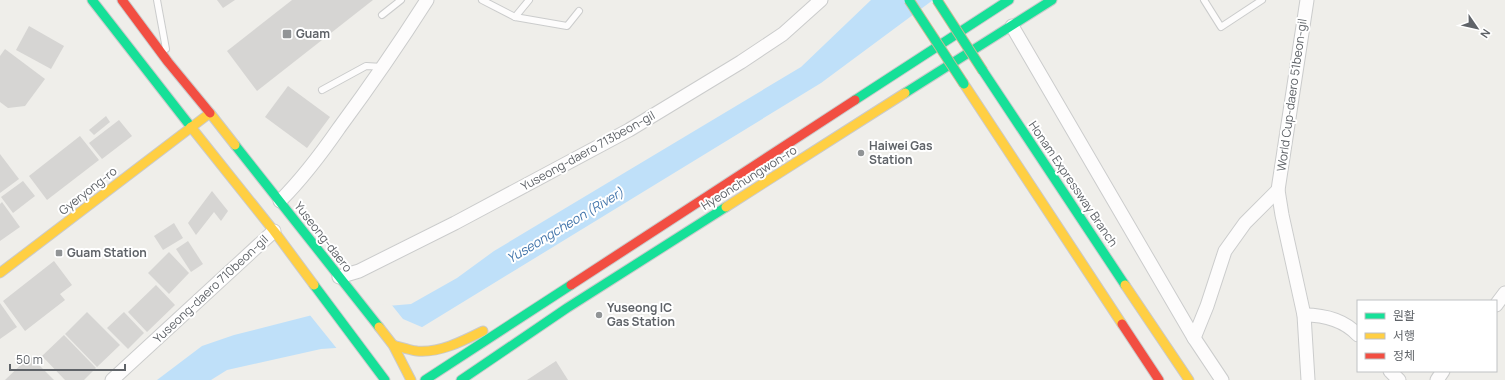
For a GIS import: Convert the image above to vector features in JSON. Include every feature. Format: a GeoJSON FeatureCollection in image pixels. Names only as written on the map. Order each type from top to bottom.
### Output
{"type":"FeatureCollection","features":[{"type":"Feature","properties":{"kind":"main road"},"geometry":{"type":"LineString","coordinates":[[92,0],[274,231],[385,380]]}},
{"type":"Feature","properties":{"kind":"main road","name":"Yuseong-daero"},"geometry":{"type":"LineString","coordinates":[[122,0],[168,62],[393,345],[411,380]]}},
{"type":"Feature","properties":{"kind":"main road"},"geometry":{"type":"LineString","coordinates":[[910,0],[1158,380]]}},
{"type":"Feature","properties":{"kind":"main road","name":"Honam Expressway Branch"},"geometry":{"type":"LineString","coordinates":[[937,0],[1189,380]]}},
{"type":"Feature","properties":{"kind":"main road","name":"Hyeonchungwon-ro"},"geometry":{"type":"LineString","coordinates":[[558,294],[1009,0]]}},
{"type":"Feature","properties":{"kind":"main road","name":"Hyeonchungwon-ro"},"geometry":{"type":"LineString","coordinates":[[461,380],[567,308],[1052,0]]}},
{"type":"Feature","properties":{"kind":"main road"},"geometry":{"type":"LineString","coordinates":[[191,127],[210,113]]}},
{"type":"Feature","properties":{"kind":"main road","name":"Gyeryong-ro"},"geometry":{"type":"LineString","coordinates":[[0,274],[191,127]]}},
{"type":"Feature","properties":{"kind":"main road"},"geometry":{"type":"LineString","coordinates":[[393,345],[416,351],[435,350],[488,329],[558,294]]}},
{"type":"Feature","properties":{"kind":"main road"},"geometry":{"type":"LineString","coordinates":[[425,380],[558,294]]}},
{"type":"Feature","properties":{"kind":"street"},"geometry":{"type":"LineString","coordinates":[[280,201],[312,165],[384,67],[427,0]]}},
{"type":"Feature","properties":{"kind":"street","name":"Yuseong-daero 713beon-gil"},"geometry":{"type":"LineString","coordinates":[[342,280],[449,226],[629,130],[741,62],[777,38],[821,0]]}},
{"type":"Feature","properties":{"kind":"street","name":"World Cup-daero 51beon-gil"},"geometry":{"type":"LineString","coordinates":[[1307,0],[1278,190],[1304,315],[1308,380]]}},
{"type":"Feature","properties":{"kind":"street"},"geometry":{"type":"LineString","coordinates":[[1012,26],[1194,338],[1222,380]]}},
{"type":"Feature","properties":{"kind":"street"},"geometry":{"type":"LineString","coordinates":[[1194,338],[1207,306],[1225,251],[1246,223],[1278,190]]}},
{"type":"Feature","properties":{"kind":"street","name":"Yuseong-daero 710beon-gil"},"geometry":{"type":"LineString","coordinates":[[112,380],[274,231]]}},
{"type":"Feature","properties":{"kind":"street"},"geometry":{"type":"LineString","coordinates":[[1497,304],[1505,292]]}},
{"type":"Feature","properties":{"kind":"street"},"geometry":{"type":"LineString","coordinates":[[1304,315],[1319,315],[1347,324],[1357,334]]}},
{"type":"Feature","properties":{"kind":"street"},"geometry":{"type":"LineString","coordinates":[[1391,372],[1398,380]]}},
{"type":"Feature","properties":{"kind":"street"},"geometry":{"type":"LineString","coordinates":[[1437,380],[1443,372]]}},
{"type":"Feature","properties":{"kind":"lane"},"geometry":{"type":"LineString","coordinates":[[157,0],[168,62]]}},
{"type":"Feature","properties":{"kind":"lane"},"geometry":{"type":"LineString","coordinates":[[382,15],[402,0]]}},
{"type":"Feature","properties":{"kind":"lane"},"geometry":{"type":"LineString","coordinates":[[482,0],[515,17],[567,26],[579,11]]}},
{"type":"Feature","properties":{"kind":"lane"},"geometry":{"type":"LineString","coordinates":[[515,17],[529,0]]}},
{"type":"Feature","properties":{"kind":"lane"},"geometry":{"type":"LineString","coordinates":[[1204,0],[1221,27],[1262,0]]}},
{"type":"Feature","properties":{"kind":"lane"},"geometry":{"type":"LineString","coordinates":[[322,90],[366,66],[384,67]]}},
{"type":"Feature","properties":{"kind":"water","name":"Yuseongcheon (River)"},"geometry":{"type":"Polygon","coordinates":[[[871,0],[933,0],[821,83],[419,329],[365,346],[321,349],[227,370],[211,380],[157,380],[202,346],[234,335],[328,311],[411,304],[457,278],[494,251],[801,67],[871,0]]]}},
{"type":"Feature","properties":{"kind":"pier"},"geometry":{"type":"Polygon","coordinates":[[[391,304],[403,319],[424,328],[365,347],[338,350],[309,314],[327,309],[391,304]]]}},
{"type":"Feature","properties":{"kind":"building"},"geometry":{"type":"Polygon","coordinates":[[[217,0],[235,0],[223,8],[217,0]]]}},
{"type":"Feature","properties":{"kind":"building","name":"Guam"},"geometry":{"type":"Polygon","coordinates":[[[292,0],[373,0],[257,91],[227,51],[292,0]]]}},
{"type":"Feature","properties":{"kind":"building"},"geometry":{"type":"Polygon","coordinates":[[[29,26],[64,46],[51,69],[16,50],[29,26]]]}},
{"type":"Feature","properties":{"kind":"building"},"geometry":{"type":"Polygon","coordinates":[[[5,49],[45,79],[25,106],[8,108],[0,102],[0,56],[5,49]]]}},
{"type":"Feature","properties":{"kind":"building"},"geometry":{"type":"Polygon","coordinates":[[[288,86],[330,117],[307,148],[265,117],[288,86]]]}},
{"type":"Feature","properties":{"kind":"building"},"geometry":{"type":"Polygon","coordinates":[[[106,116],[110,122],[94,135],[89,130],[106,116]]]}},
{"type":"Feature","properties":{"kind":"building"},"geometry":{"type":"Polygon","coordinates":[[[119,120],[132,136],[102,159],[89,143],[119,120]]]}},
{"type":"Feature","properties":{"kind":"building"},"geometry":{"type":"Polygon","coordinates":[[[80,136],[99,160],[47,200],[29,176],[80,136]]]}},
{"type":"Feature","properties":{"kind":"building"},"geometry":{"type":"Polygon","coordinates":[[[0,154],[19,179],[0,193],[0,154]]]}},
{"type":"Feature","properties":{"kind":"building"},"geometry":{"type":"Polygon","coordinates":[[[23,181],[35,196],[13,213],[1,197],[23,181]]]}},
{"type":"Feature","properties":{"kind":"building"},"geometry":{"type":"Polygon","coordinates":[[[212,191],[228,211],[221,221],[214,212],[196,235],[188,223],[212,191]]]}},
{"type":"Feature","properties":{"kind":"building"},"geometry":{"type":"Polygon","coordinates":[[[2,202],[20,227],[0,241],[0,204],[2,202]]]}},
{"type":"Feature","properties":{"kind":"building"},"geometry":{"type":"Polygon","coordinates":[[[174,223],[183,238],[163,250],[154,236],[174,223]]]}},
{"type":"Feature","properties":{"kind":"building"},"geometry":{"type":"Polygon","coordinates":[[[188,241],[203,264],[191,272],[176,249],[188,241]]]}},
{"type":"Feature","properties":{"kind":"building"},"geometry":{"type":"Polygon","coordinates":[[[169,252],[189,273],[169,294],[148,273],[169,252]]]}},
{"type":"Feature","properties":{"kind":"building"},"geometry":{"type":"Polygon","coordinates":[[[54,261],[72,285],[60,294],[65,300],[25,331],[3,301],[54,261]]]}},
{"type":"Feature","properties":{"kind":"building"},"geometry":{"type":"Polygon","coordinates":[[[156,285],[175,305],[147,332],[128,312],[156,285]]]}},
{"type":"Feature","properties":{"kind":"building"},"geometry":{"type":"Polygon","coordinates":[[[0,303],[17,327],[0,339],[0,303]]]}},
{"type":"Feature","properties":{"kind":"building"},"geometry":{"type":"Polygon","coordinates":[[[87,312],[120,345],[97,367],[65,334],[87,312]]]}},
{"type":"Feature","properties":{"kind":"building"},"geometry":{"type":"Polygon","coordinates":[[[124,312],[144,333],[128,349],[107,328],[124,312]]]}},
{"type":"Feature","properties":{"kind":"building"},"geometry":{"type":"Polygon","coordinates":[[[64,335],[96,368],[84,380],[65,380],[42,356],[64,335]]]}},
{"type":"Feature","properties":{"kind":"building"},"geometry":{"type":"Polygon","coordinates":[[[30,356],[54,380],[5,380],[30,356]]]}},
{"type":"Feature","properties":{"kind":"building"},"geometry":{"type":"Polygon","coordinates":[[[556,361],[568,380],[527,380],[556,361]]]}},
{"type":"Feature","properties":{"kind":"traffic: fast"},"geometry":{"type":"LineString","coordinates":[[92,0],[191,127]]}},
{"type":"Feature","properties":{"kind":"traffic: fast"},"geometry":{"type":"LineString","coordinates":[[909,0],[964,84]]}},
{"type":"Feature","properties":{"kind":"traffic: fast"},"geometry":{"type":"LineString","coordinates":[[937,0],[983,71]]}},
{"type":"Feature","properties":{"kind":"traffic: fast"},"geometry":{"type":"LineString","coordinates":[[855,100],[1009,0]]}},
{"type":"Feature","properties":{"kind":"traffic: fast"},"geometry":{"type":"LineString","coordinates":[[905,93],[1052,0]]}},
{"type":"Feature","properties":{"kind":"traffic: fast"},"geometry":{"type":"LineString","coordinates":[[983,71],[1125,285]]}},
{"type":"Feature","properties":{"kind":"traffic: fast"},"geometry":{"type":"LineString","coordinates":[[235,145],[379,327]]}},
{"type":"Feature","properties":{"kind":"traffic: fast"},"geometry":{"type":"LineString","coordinates":[[461,380],[567,308],[726,207]]}},
{"type":"Feature","properties":{"kind":"traffic: fast"},"geometry":{"type":"LineString","coordinates":[[314,285],[385,380]]}},
{"type":"Feature","properties":{"kind":"traffic: fast"},"geometry":{"type":"LineString","coordinates":[[425,380],[571,285]]}},
{"type":"Feature","properties":{"kind":"traffic: slow"},"geometry":{"type":"LineString","coordinates":[[964,84],[1122,324]]}},
{"type":"Feature","properties":{"kind":"traffic: slow"},"geometry":{"type":"LineString","coordinates":[[726,207],[905,93]]}},
{"type":"Feature","properties":{"kind":"traffic: slow"},"geometry":{"type":"LineString","coordinates":[[0,273],[210,113],[235,145]]}},
{"type":"Feature","properties":{"kind":"traffic: slow"},"geometry":{"type":"LineString","coordinates":[[191,127],[274,231],[314,285]]}},
{"type":"Feature","properties":{"kind":"traffic: slow"},"geometry":{"type":"LineString","coordinates":[[1125,285],[1189,380]]}},
{"type":"Feature","properties":{"kind":"traffic: slow"},"geometry":{"type":"LineString","coordinates":[[379,327],[393,345],[411,380]]}},
{"type":"Feature","properties":{"kind":"traffic: slow"},"geometry":{"type":"LineString","coordinates":[[393,345],[417,351],[434,350],[451,346],[483,331]]}},
{"type":"Feature","properties":{"kind":"traffic: jam"},"geometry":{"type":"LineString","coordinates":[[122,0],[168,62],[210,113]]}},
{"type":"Feature","properties":{"kind":"traffic: jam"},"geometry":{"type":"LineString","coordinates":[[571,285],[855,100]]}},
{"type":"Feature","properties":{"kind":"traffic: jam"},"geometry":{"type":"LineString","coordinates":[[1122,324],[1159,380]]}},
{"type":"Feature","properties":{"kind":"place","name":"Guam"},"geometry":{"type":"Point","coordinates":[287,34]}},
{"type":"Feature","properties":{"kind":"place","name":"Haiwei Gas Station"},"geometry":{"type":"Point","coordinates":[861,153]}},
{"type":"Feature","properties":{"kind":"place","name":"Guam Station"},"geometry":{"type":"Point","coordinates":[59,253]}},
{"type":"Feature","properties":{"kind":"place","name":"Yuseong IC Gas Station"},"geometry":{"type":"Point","coordinates":[599,315]}}]}
